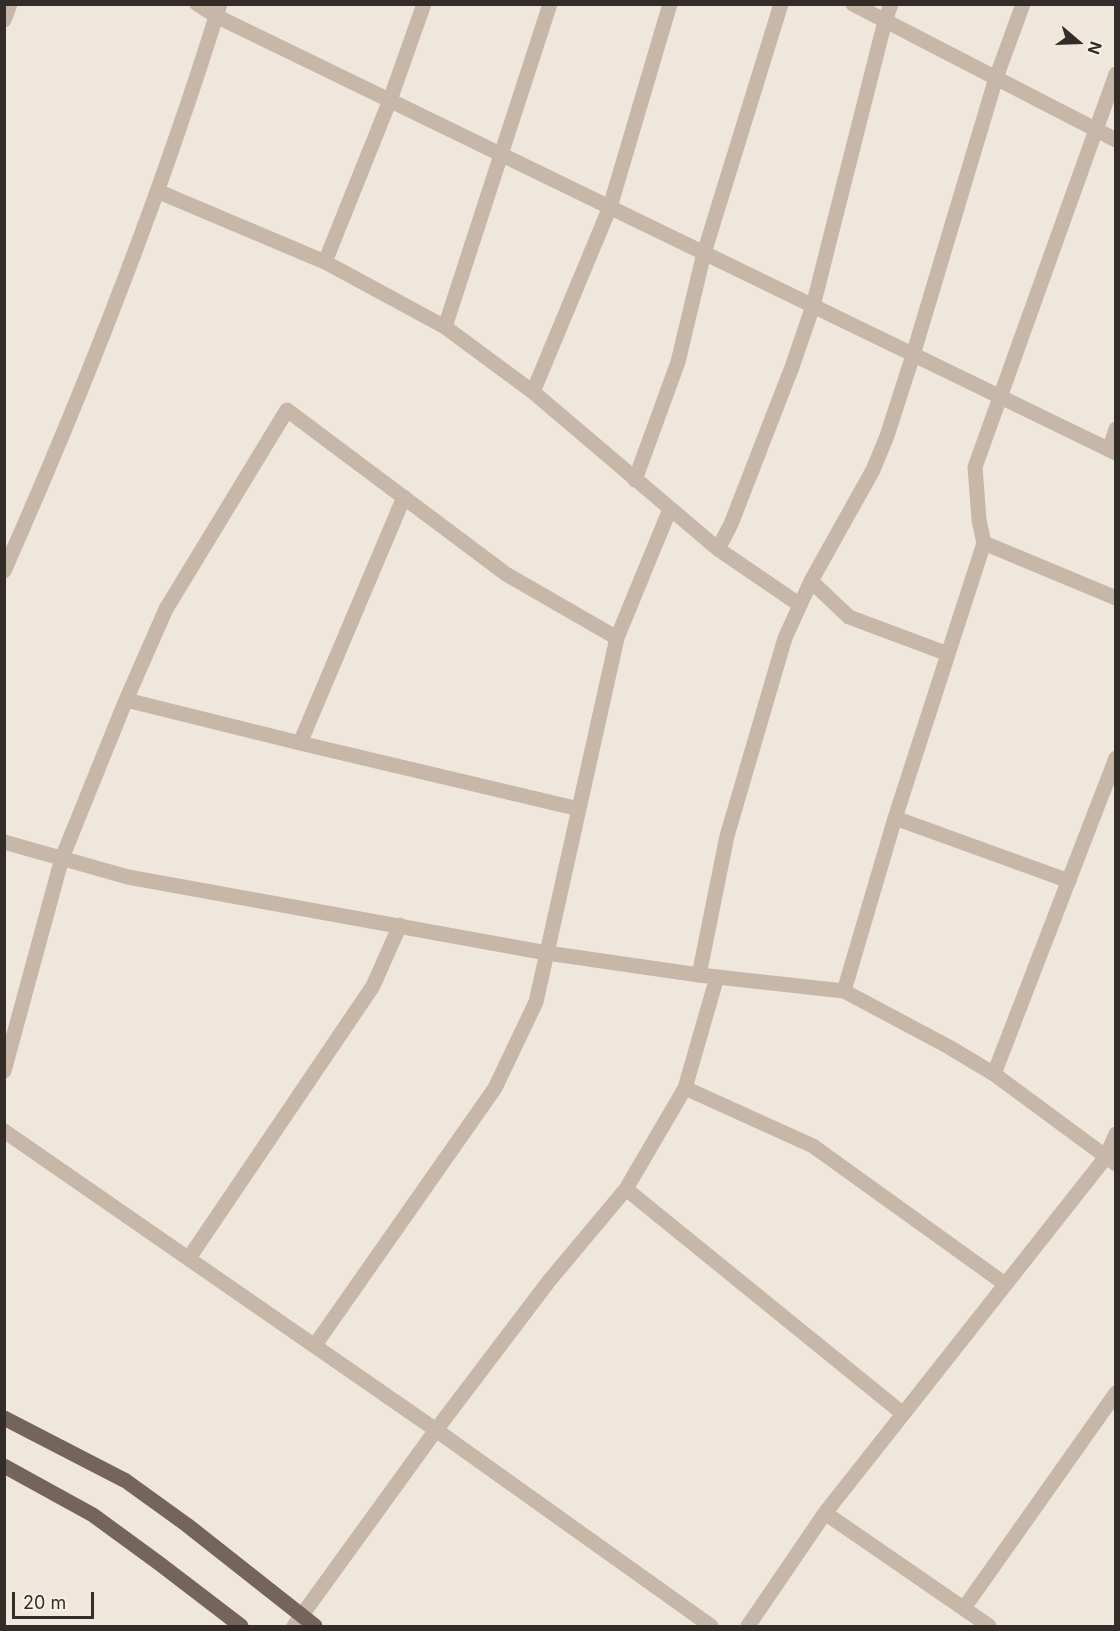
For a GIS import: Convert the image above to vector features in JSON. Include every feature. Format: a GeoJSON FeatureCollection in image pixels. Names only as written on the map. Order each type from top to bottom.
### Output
{"type":"FeatureCollection","features":[{"type":"Feature","properties":{"kind":"main road"},"geometry":{"type":"LineString","coordinates":[[4,1418],[126,1481],[187,1525],[298,1621],[315,1626]]}},
{"type":"Feature","properties":{"kind":"main road"},"geometry":{"type":"LineString","coordinates":[[4,1466],[93,1515],[241,1626]]}},
{"type":"Feature","properties":{"kind":"street"},"geometry":{"type":"LineString","coordinates":[[4,20],[10,4]]}},
{"type":"Feature","properties":{"kind":"street"},"geometry":{"type":"LineString","coordinates":[[197,4],[218,10],[390,100],[1112,452],[1116,429]]}},
{"type":"Feature","properties":{"kind":"street"},"geometry":{"type":"LineString","coordinates":[[325,262],[390,100],[424,4]]}},
{"type":"Feature","properties":{"kind":"street"},"geometry":{"type":"LineString","coordinates":[[446,327],[550,4]]}},
{"type":"Feature","properties":{"kind":"street"},"geometry":{"type":"LineString","coordinates":[[533,392],[610,207],[670,4]]}},
{"type":"Feature","properties":{"kind":"street"},"geometry":{"type":"LineString","coordinates":[[635,480],[678,362],[704,253],[782,4]]}},
{"type":"Feature","properties":{"kind":"street"},"geometry":{"type":"LineString","coordinates":[[853,4],[1116,140]]}},
{"type":"Feature","properties":{"kind":"street"},"geometry":{"type":"LineString","coordinates":[[718,549],[739,503],[813,306],[891,4]]}},
{"type":"Feature","properties":{"kind":"street"},"geometry":{"type":"LineString","coordinates":[[699,975],[727,836],[785,638],[811,581],[873,470],[913,355],[996,78],[1023,4]]}},
{"type":"Feature","properties":{"kind":"street"},"geometry":{"type":"LineString","coordinates":[[4,571],[36,499],[140,238],[218,10]]}},
{"type":"Feature","properties":{"kind":"street"},"geometry":{"type":"LineString","coordinates":[[844,992],[895,818],[984,543],[979,520],[975,468],[1116,74]]}},
{"type":"Feature","properties":{"kind":"street"},"geometry":{"type":"LineString","coordinates":[[157,190],[325,262],[446,327],[533,392],[718,549],[800,605]]}},
{"type":"Feature","properties":{"kind":"street"},"geometry":{"type":"LineString","coordinates":[[4,1071],[62,858],[126,700],[166,609],[287,410],[506,574],[617,638]]}},
{"type":"Feature","properties":{"kind":"street"},"geometry":{"type":"LineString","coordinates":[[300,743],[404,497]]}},
{"type":"Feature","properties":{"kind":"street"},"geometry":{"type":"LineString","coordinates":[[315,1345],[495,1088],[536,1002],[617,638],[670,509]]}},
{"type":"Feature","properties":{"kind":"street"},"geometry":{"type":"LineString","coordinates":[[984,543],[1116,598]]}},
{"type":"Feature","properties":{"kind":"street"},"geometry":{"type":"LineString","coordinates":[[811,581],[849,617],[948,654]]}},
{"type":"Feature","properties":{"kind":"street"},"geometry":{"type":"LineString","coordinates":[[126,700],[579,809]]}},
{"type":"Feature","properties":{"kind":"street"},"geometry":{"type":"LineString","coordinates":[[994,1074],[1116,758]]}},
{"type":"Feature","properties":{"kind":"street"},"geometry":{"type":"LineString","coordinates":[[895,818],[1069,881]]}},
{"type":"Feature","properties":{"kind":"street"},"geometry":{"type":"LineString","coordinates":[[4,842],[128,877],[547,953],[699,975],[844,992],[950,1047],[994,1074],[1111,1161]]}},
{"type":"Feature","properties":{"kind":"street"},"geometry":{"type":"LineString","coordinates":[[189,1258],[373,986],[400,925]]}},
{"type":"Feature","properties":{"kind":"street"},"geometry":{"type":"LineString","coordinates":[[298,1621],[436,1430],[549,1281],[626,1189],[686,1088],[717,977]]}},
{"type":"Feature","properties":{"kind":"street"},"geometry":{"type":"LineString","coordinates":[[686,1088],[813,1146],[1005,1284]]}},
{"type":"Feature","properties":{"kind":"street"},"geometry":{"type":"LineString","coordinates":[[4,1131],[315,1345],[711,1626]]}},
{"type":"Feature","properties":{"kind":"street"},"geometry":{"type":"LineString","coordinates":[[748,1626],[825,1513],[902,1413],[1005,1284],[1111,1161],[1116,1134]]}},
{"type":"Feature","properties":{"kind":"street"},"geometry":{"type":"LineString","coordinates":[[626,1189],[902,1413]]}},
{"type":"Feature","properties":{"kind":"street"},"geometry":{"type":"LineString","coordinates":[[964,1608],[1116,1393]]}},
{"type":"Feature","properties":{"kind":"street"},"geometry":{"type":"LineString","coordinates":[[825,1513],[989,1626]]}}]}
